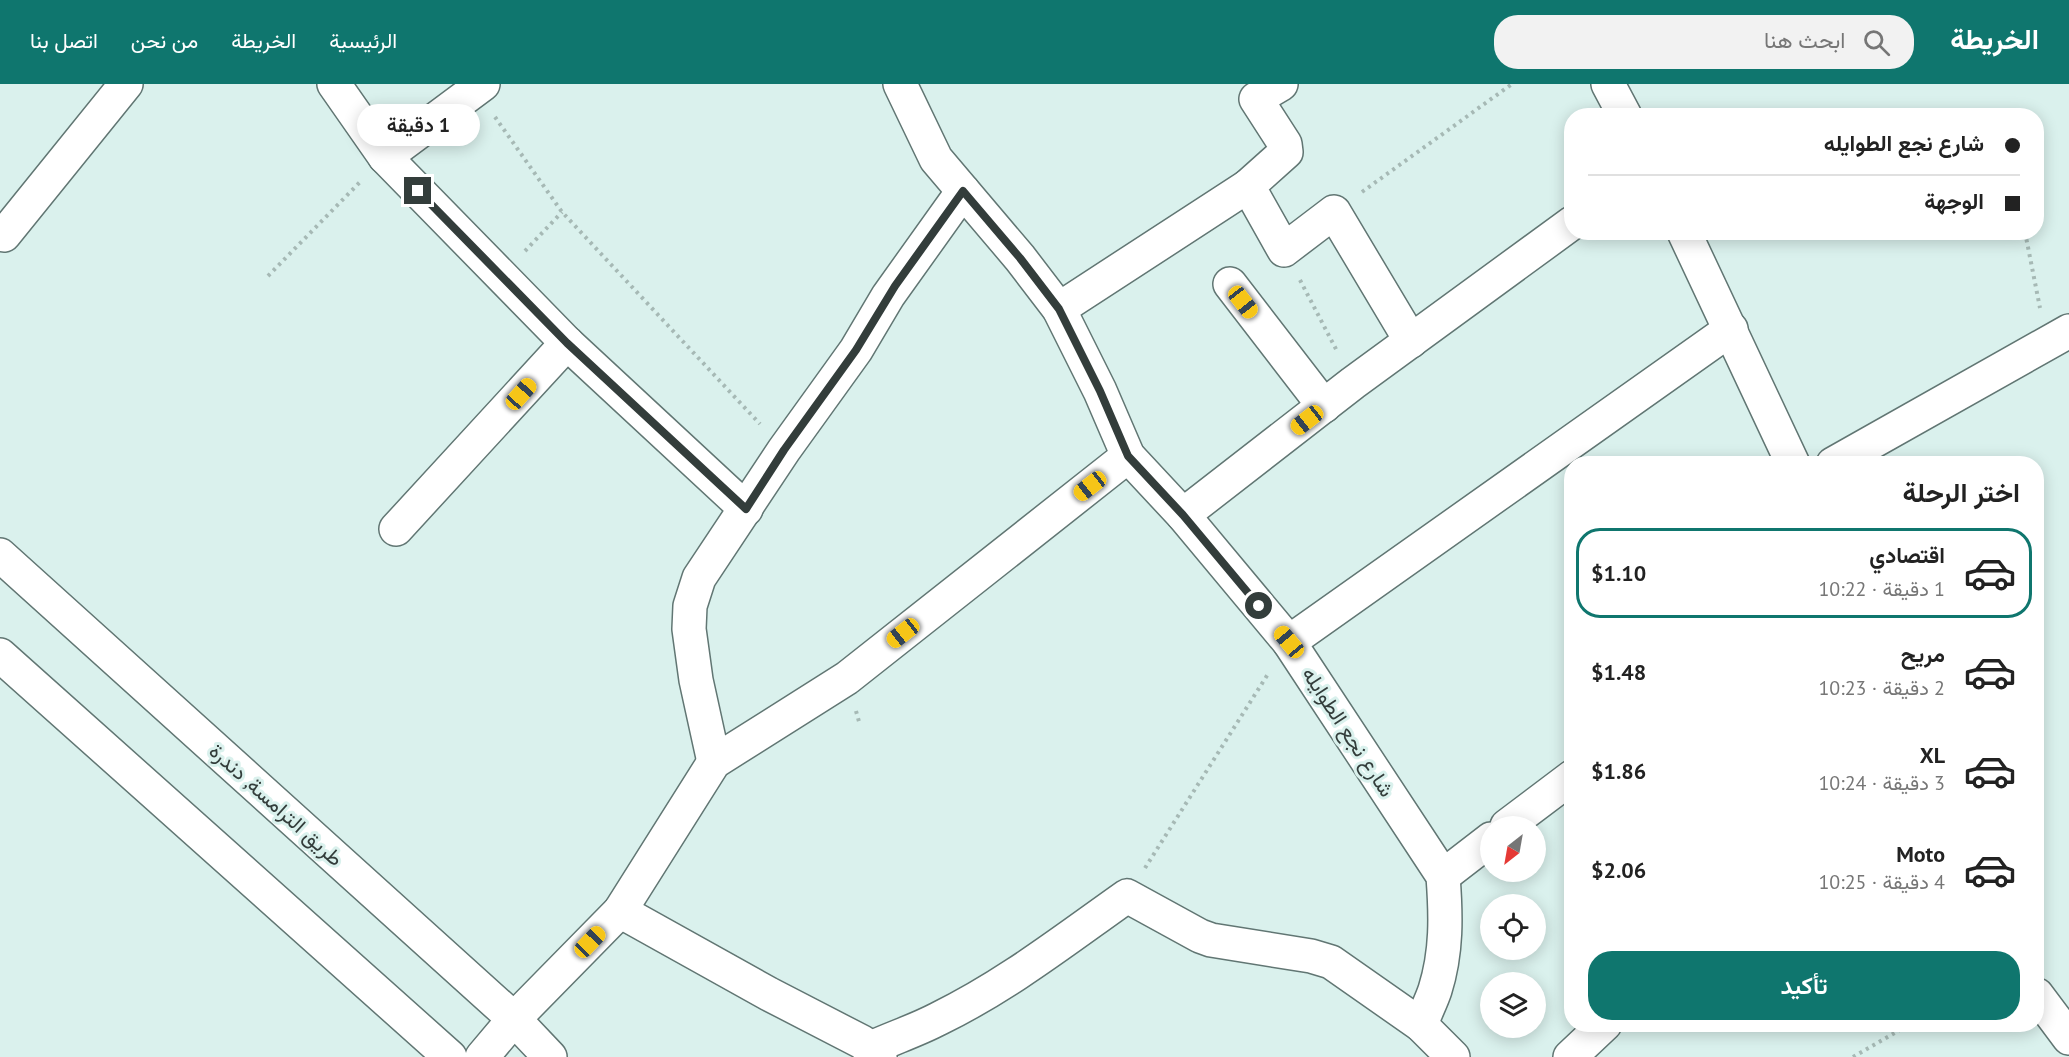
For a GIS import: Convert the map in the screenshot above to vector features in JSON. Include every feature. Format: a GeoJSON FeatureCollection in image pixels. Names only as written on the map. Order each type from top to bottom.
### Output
{"type":"FeatureCollection","features":[{"type":"Feature","properties":{"kind":"street"},"geometry":{"type":"LineString","coordinates":[[334,84],[385,157],[567,343],[746,509]]}},
{"type":"Feature","properties":{"kind":"street","name":"شارع نجع الطوايله"},"geometry":{"type":"LineString","coordinates":[[900,84],[936,159],[1020,258],[1059,309],[1100,391],[1128,456],[1183,515],[1289,642],[1443,876],[1446,914],[1444,952],[1435,989],[1420,1025]]}},
{"type":"Feature","properties":{"kind":"street"},"geometry":{"type":"LineString","coordinates":[[1059,309],[1248,186],[1286,152],[1286,144],[1256,99],[1281,84]]}},
{"type":"Feature","properties":{"kind":"street"},"geometry":{"type":"LineString","coordinates":[[1608,84],[1621,108]]}},
{"type":"Feature","properties":{"kind":"street"},"geometry":{"type":"LineString","coordinates":[[4,235],[121,86]]}},
{"type":"Feature","properties":{"kind":"street"},"geometry":{"type":"LineString","coordinates":[[385,157],[480,87]]}},
{"type":"Feature","properties":{"kind":"street"},"geometry":{"type":"LineString","coordinates":[[1248,186],[1284,250],[1334,212],[1411,342]]}},
{"type":"Feature","properties":{"kind":"street"},"geometry":{"type":"LineString","coordinates":[[714,762],[696,680],[689,629],[690,606],[699,578],[784,450],[856,350],[888,296],[963,191]]}},
{"type":"Feature","properties":{"kind":"street"},"geometry":{"type":"LineString","coordinates":[[1183,515],[1353,383],[1564,229]]}},
{"type":"Feature","properties":{"kind":"street"},"geometry":{"type":"LineString","coordinates":[[1688,240],[1789,456]]}},
{"type":"Feature","properties":{"kind":"street"},"geometry":{"type":"LineString","coordinates":[[1230,284],[1324,406]]}},
{"type":"Feature","properties":{"kind":"street"},"geometry":{"type":"LineString","coordinates":[[1289,642],[1731,329]]}},
{"type":"Feature","properties":{"kind":"street"},"geometry":{"type":"LineString","coordinates":[[1847,456],[2058,337]]}},
{"type":"Feature","properties":{"kind":"street"},"geometry":{"type":"LineString","coordinates":[[396,529],[567,343]]}},
{"type":"Feature","properties":{"kind":"street"},"geometry":{"type":"LineString","coordinates":[[482,1057],[514,1019],[620,911],[714,762],[847,678],[1128,456]]}},
{"type":"Feature","properties":{"kind":"street","name":"طريق الترامسة, دندرة"},"geometry":{"type":"LineString","coordinates":[[0,555],[514,1019],[550,1057]]}},
{"type":"Feature","properties":{"kind":"street"},"geometry":{"type":"LineString","coordinates":[[0,655],[450,1057]]}},
{"type":"Feature","properties":{"kind":"street"},"geometry":{"type":"LineString","coordinates":[[1521,816],[1564,783]]}},
{"type":"Feature","properties":{"kind":"street"},"geometry":{"type":"LineString","coordinates":[[1443,876],[1480,847]]}},
{"type":"Feature","properties":{"kind":"street"},"geometry":{"type":"LineString","coordinates":[[620,911],[875,1052],[982,995],[1127,896],[1211,940],[1331,962],[1420,1025],[1453,1057]]}},
{"type":"Feature","properties":{"kind":"street"},"geometry":{"type":"LineString","coordinates":[[1570,1057],[1597,1032]]}},
{"type":"Feature","properties":{"kind":"path"},"geometry":{"type":"LineString","coordinates":[[1334,212],[1512,84]]}},
{"type":"Feature","properties":{"kind":"path"},"geometry":{"type":"LineString","coordinates":[[480,87],[562,212],[784,450]]}},
{"type":"Feature","properties":{"kind":"path"},"geometry":{"type":"LineString","coordinates":[[268,276],[385,157]]}},
{"type":"Feature","properties":{"kind":"path"},"geometry":{"type":"LineString","coordinates":[[501,276],[562,212]]}},
{"type":"Feature","properties":{"kind":"path"},"geometry":{"type":"LineString","coordinates":[[2028,240],[2058,337]]}},
{"type":"Feature","properties":{"kind":"path"},"geometry":{"type":"LineString","coordinates":[[1284,250],[1353,383]]}},
{"type":"Feature","properties":{"kind":"path"},"geometry":{"type":"LineString","coordinates":[[1127,896],[1289,642]]}},
{"type":"Feature","properties":{"kind":"path"},"geometry":{"type":"LineString","coordinates":[[1853,1057],[1896,1032]]}},
{"type":"Feature","properties":{"kind":"route"},"geometry":{"type":"LineString","coordinates":[[418,191],[567,343],[746,509],[784,450],[856,350],[888,296],[963,191],[1020,258],[1059,309],[1100,391],[1128,456],[1183,515],[1259,606]]}}]}
